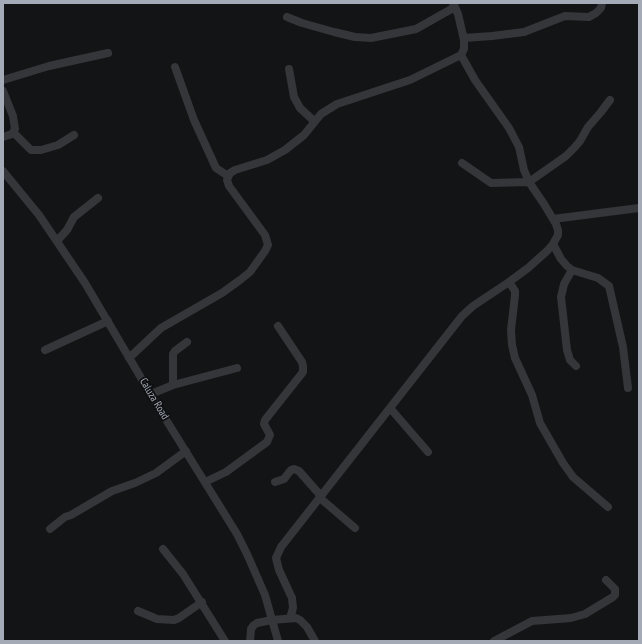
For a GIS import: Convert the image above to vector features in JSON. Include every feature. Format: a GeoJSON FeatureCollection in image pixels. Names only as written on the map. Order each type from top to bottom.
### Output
{"type":"FeatureCollection","features":[{"type":"Feature","properties":{"kind":"street"},"geometry":{"type":"LineString","coordinates":[[464,38],[524,32],[565,16],[589,17],[596,14],[601,8],[602,3]]}},
{"type":"Feature","properties":{"kind":"street"},"geometry":{"type":"LineString","coordinates":[[129,358],[162,328],[222,293],[240,280],[250,272],[265,251],[268,245],[268,240],[229,186],[227,180],[228,176],[235,170],[267,160],[285,150],[304,135],[321,114],[337,104],[410,80],[461,54],[464,45],[464,38],[454,5],[416,29],[371,38],[360,38],[334,32],[287,17]]}},
{"type":"Feature","properties":{"kind":"street"},"geometry":{"type":"LineString","coordinates":[[3,80],[49,66],[108,53]]}},
{"type":"Feature","properties":{"kind":"street"},"geometry":{"type":"LineString","coordinates":[[290,618],[293,603],[277,563],[277,553],[462,316],[473,306],[528,268],[553,244],[558,235],[558,230],[553,219],[529,182],[524,170],[519,147],[506,122],[475,80],[461,54]]}},
{"type":"Feature","properties":{"kind":"street"},"geometry":{"type":"LineString","coordinates":[[175,67],[194,120],[216,168],[228,176]]}},
{"type":"Feature","properties":{"kind":"street"},"geometry":{"type":"LineString","coordinates":[[289,69],[294,97],[300,108],[314,122]]}},
{"type":"Feature","properties":{"kind":"street"},"geometry":{"type":"LineString","coordinates":[[3,91],[13,116],[14,133]]}},
{"type":"Feature","properties":{"kind":"street"},"geometry":{"type":"LineString","coordinates":[[462,163],[491,183],[529,182],[566,156],[575,147],[588,127],[610,100]]}},
{"type":"Feature","properties":{"kind":"street"},"geometry":{"type":"LineString","coordinates":[[14,133],[31,150],[41,150],[58,145],[74,135]]}},
{"type":"Feature","properties":{"kind":"street"},"geometry":{"type":"LineString","coordinates":[[3,137],[14,133]]}},
{"type":"Feature","properties":{"kind":"street","name":"Caluza Road"},"geometry":{"type":"LineString","coordinates":[[3,171],[39,215],[85,283],[205,482],[247,554],[265,596],[278,641]]}},
{"type":"Feature","properties":{"kind":"street"},"geometry":{"type":"LineString","coordinates":[[56,241],[66,230],[74,216],[98,198]]}},
{"type":"Feature","properties":{"kind":"street"},"geometry":{"type":"LineString","coordinates":[[553,219],[639,208]]}},
{"type":"Feature","properties":{"kind":"street"},"geometry":{"type":"LineString","coordinates":[[553,244],[561,259],[572,270],[598,278],[609,286],[623,347],[628,388]]}},
{"type":"Feature","properties":{"kind":"street"},"geometry":{"type":"LineString","coordinates":[[572,270],[564,284],[561,297],[566,350],[570,360],[576,366]]}},
{"type":"Feature","properties":{"kind":"street"},"geometry":{"type":"LineString","coordinates":[[509,282],[515,291],[512,345],[515,358],[532,395],[540,424],[573,477],[608,507]]}},
{"type":"Feature","properties":{"kind":"street"},"geometry":{"type":"LineString","coordinates":[[45,350],[108,321]]}},
{"type":"Feature","properties":{"kind":"street"},"geometry":{"type":"LineString","coordinates":[[205,482],[226,472],[267,442],[270,435],[264,424],[265,420],[303,372],[302,362],[278,326]]}},
{"type":"Feature","properties":{"kind":"street"},"geometry":{"type":"LineString","coordinates":[[173,385],[173,354],[187,342]]}},
{"type":"Feature","properties":{"kind":"street"},"geometry":{"type":"LineString","coordinates":[[151,394],[173,385],[237,368]]}},
{"type":"Feature","properties":{"kind":"street"},"geometry":{"type":"LineString","coordinates":[[390,408],[428,452]]}},
{"type":"Feature","properties":{"kind":"street"},"geometry":{"type":"LineString","coordinates":[[50,529],[65,517],[112,491],[135,483],[156,473],[186,451]]}},
{"type":"Feature","properties":{"kind":"street"},"geometry":{"type":"LineString","coordinates":[[275,482],[284,479],[291,470],[297,470],[320,497],[355,528]]}},
{"type":"Feature","properties":{"kind":"street"},"geometry":{"type":"LineString","coordinates":[[163,549],[183,574],[202,602],[225,641]]}},
{"type":"Feature","properties":{"kind":"street"},"geometry":{"type":"LineString","coordinates":[[494,641],[532,621],[571,618],[585,614],[615,595],[614,589],[606,580]]}},
{"type":"Feature","properties":{"kind":"street"},"geometry":{"type":"LineString","coordinates":[[138,611],[157,619],[174,620],[202,602]]}},
{"type":"Feature","properties":{"kind":"street"},"geometry":{"type":"LineString","coordinates":[[250,641],[254,625],[261,622],[290,618],[300,620],[307,626],[315,641]]}}]}
